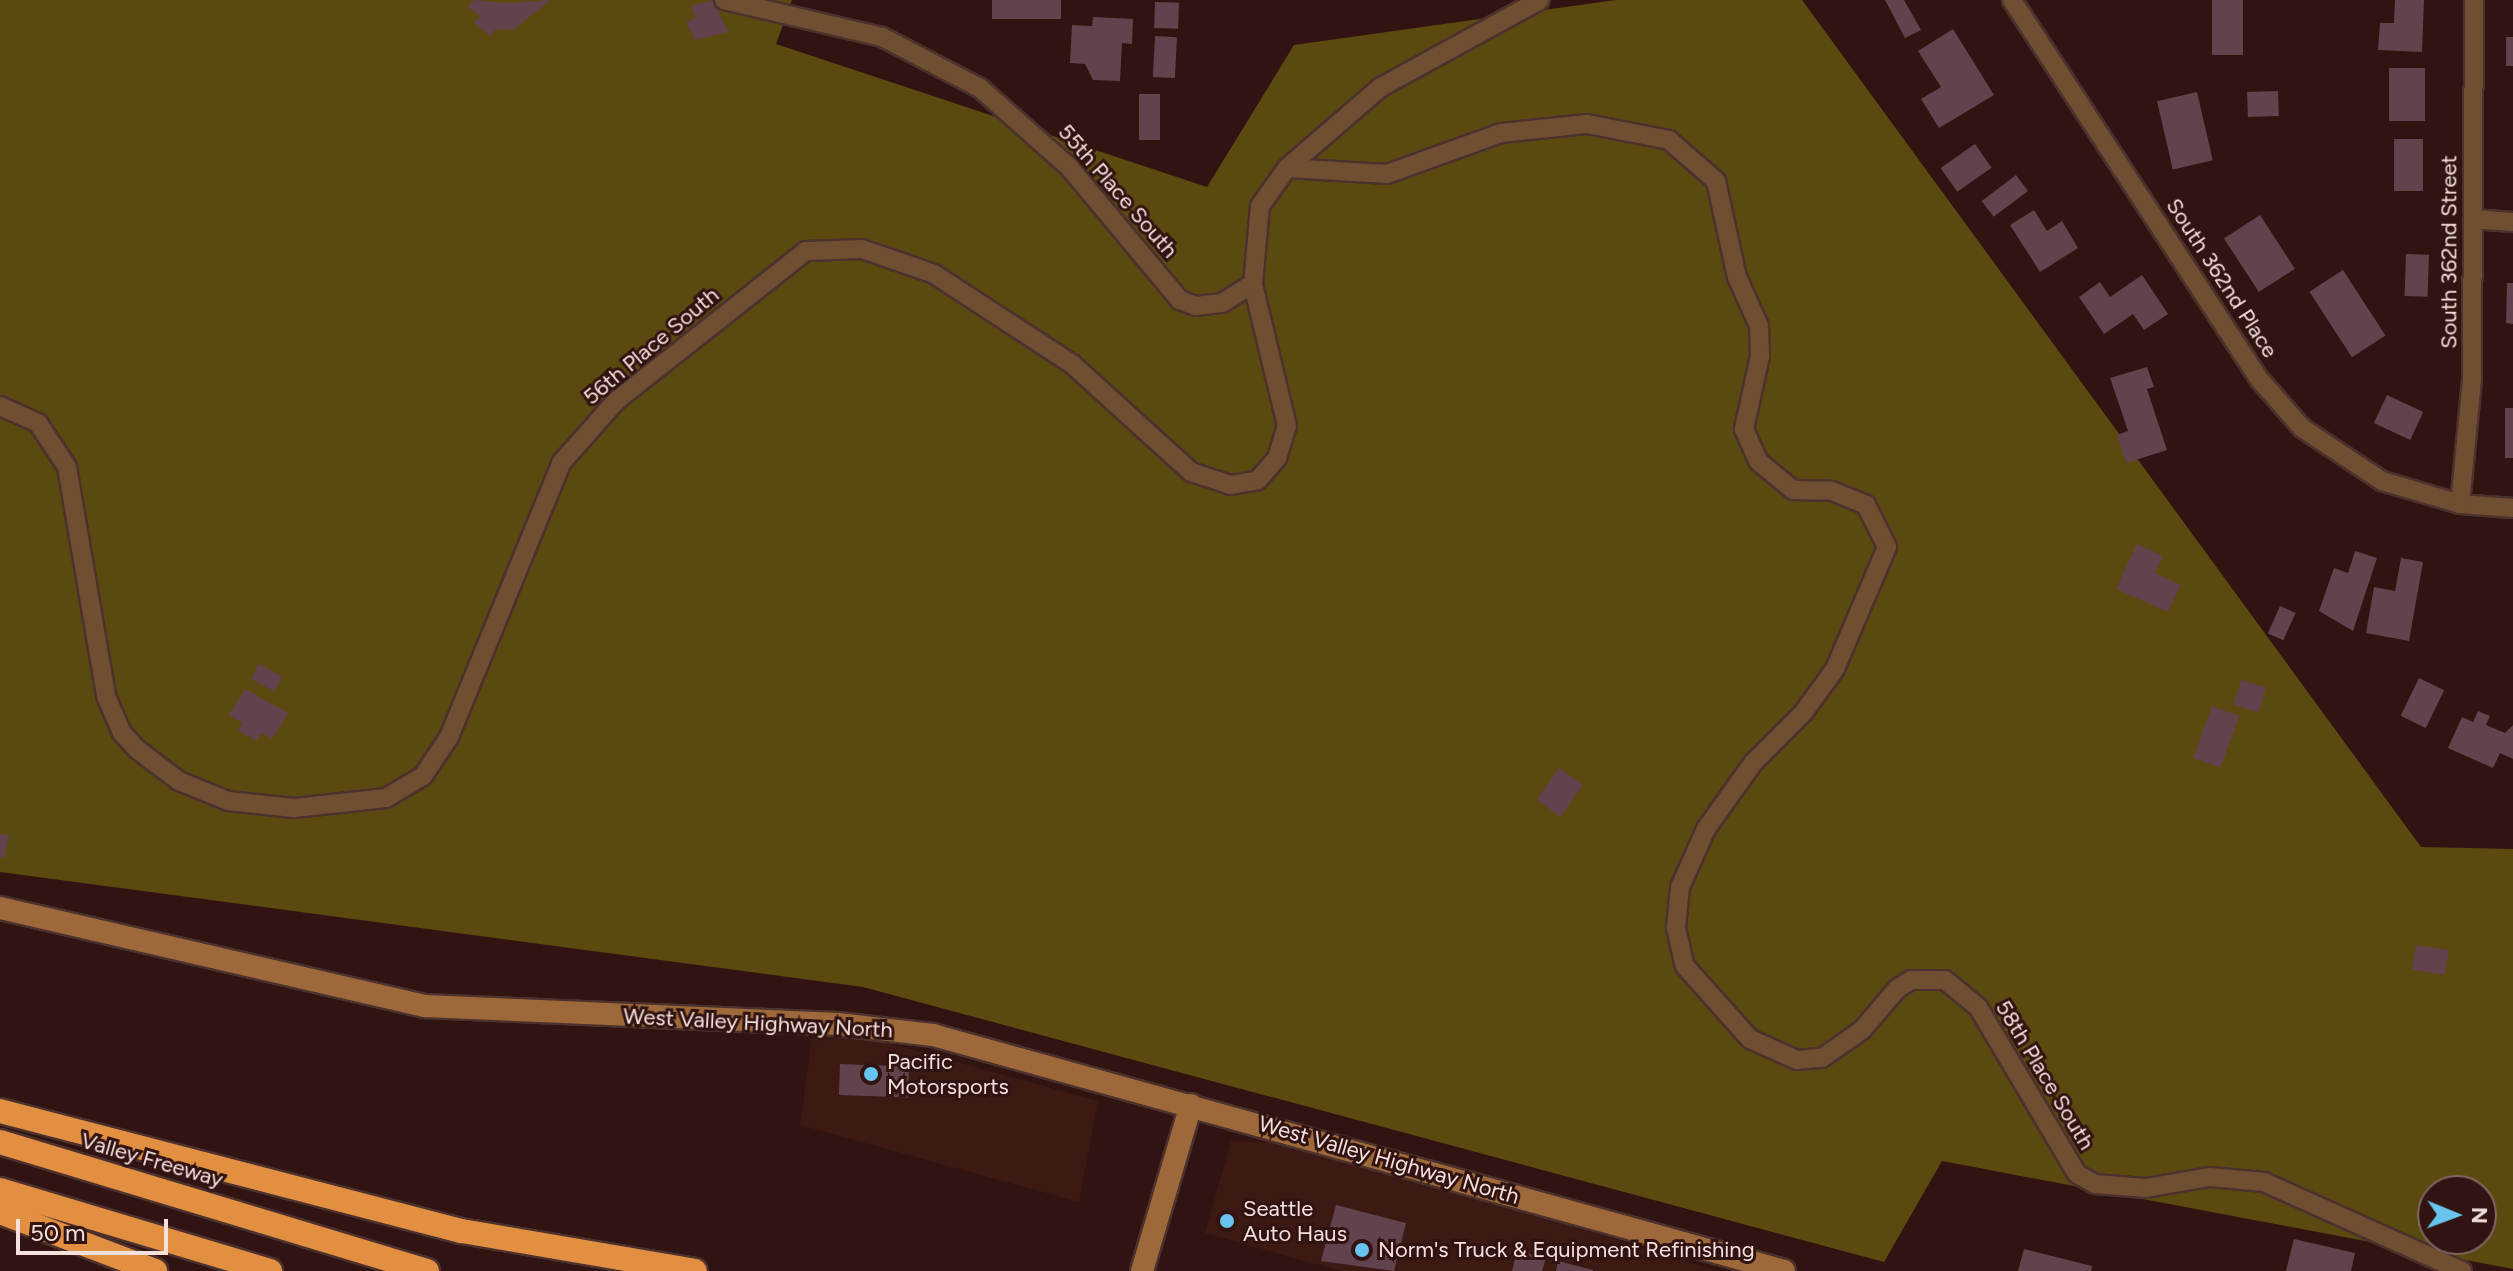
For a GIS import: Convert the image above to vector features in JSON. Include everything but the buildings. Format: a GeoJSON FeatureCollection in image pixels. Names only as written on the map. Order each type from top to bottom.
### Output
{"type":"FeatureCollection","features":[{"type":"Feature","properties":{"kind":"highway"},"geometry":{"type":"LineString","coordinates":[[0,1111],[462,1231],[695,1271]]}},
{"type":"Feature","properties":{"kind":"highway","name":"Valley Freeway"},"geometry":{"type":"LineString","coordinates":[[0,1142],[427,1271]]}},
{"type":"Feature","properties":{"kind":"highway"},"geometry":{"type":"LineString","coordinates":[[0,1190],[270,1271]]}},
{"type":"Feature","properties":{"kind":"highway"},"geometry":{"type":"LineString","coordinates":[[0,1212],[155,1271]]}},
{"type":"Feature","properties":{"kind":"main road","name":"West Valley Highway North"},"geometry":{"type":"LineString","coordinates":[[0,908],[425,1006],[880,1026],[1191,1105],[1784,1271]]}},
{"type":"Feature","properties":{"kind":"main road"},"geometry":{"type":"LineString","coordinates":[[1142,1271],[1191,1105]]}},
{"type":"Feature","properties":{"kind":"street","name":"55th Place South"},"geometry":{"type":"LineString","coordinates":[[724,0],[882,37],[980,88],[1069,167],[1180,300],[1196,306],[1222,303],[1253,284]]}},
{"type":"Feature","properties":{"kind":"street"},"geometry":{"type":"LineString","coordinates":[[1287,168],[1381,87],[1540,0]]}},
{"type":"Feature","properties":{"kind":"street","name":"South 362nd Place"},"geometry":{"type":"LineString","coordinates":[[2012,0],[2260,380],[2302,428],[2382,481],[2460,504],[2513,508]]}},
{"type":"Feature","properties":{"kind":"street","name":"South 362nd Street"},"geometry":{"type":"LineString","coordinates":[[2460,504],[2472,379],[2474,0]]}},
{"type":"Feature","properties":{"kind":"street","name":"58th Place South"},"geometry":{"type":"LineString","coordinates":[[1287,168],[1387,174],[1501,133],[1596,124],[1669,140],[1716,181],[1737,277],[1759,326],[1760,356],[1744,429],[1758,461],[1793,490],[1832,491],[1866,505],[1887,547],[1835,669],[1803,713],[1753,763],[1706,829],[1680,887],[1676,928],[1685,966],[1750,1039],[1797,1060],[1822,1058],[1862,1030],[1897,989],[1911,980],[1945,980],[1978,1007],[2077,1174],[2095,1184],[2146,1188],[2210,1177],[2264,1182],[2458,1270]]}},
{"type":"Feature","properties":{"kind":"street","name":"56th Place South"},"geometry":{"type":"LineString","coordinates":[[0,406],[38,423],[67,467],[112,714],[138,750],[202,793],[294,808],[401,793],[423,776],[449,737],[562,462],[616,401],[806,251],[862,249],[934,274],[1072,364],[1191,472],[1237,486],[1267,473],[1287,429],[1253,284],[1260,206],[1287,168]]}},
{"type":"Feature","properties":{"kind":"street"},"geometry":{"type":"LineString","coordinates":[[2473,219],[2513,222]]}},
{"type":"Feature","properties":{"kind":"shaded area"},"geometry":{"type":"Polygon","coordinates":[[[0,0],[792,0],[776,44],[1207,187],[1294,45],[1616,0],[1802,0],[2421,847],[2513,849],[2513,1269],[2439,1255],[2497,1255],[2497,1175],[2417,1175],[2417,1251],[1942,1161],[1884,1262],[863,987],[0,872],[0,0]]]}},
{"type":"Feature","properties":{"kind":"shaded area"},"geometry":{"type":"Polygon","coordinates":[[[812,1036],[873,1039],[1098,1101],[1079,1202],[800,1125],[812,1036]]]}},
{"type":"Feature","properties":{"kind":"shaded area"},"geometry":{"type":"Polygon","coordinates":[[[1231,1141],[1269,1142],[1460,1192],[1718,1271],[1341,1271],[1205,1233],[1231,1141]]]}},
{"type":"Feature","properties":{"kind":"place","name":"Pacific Motorsports"},"geometry":{"type":"Point","coordinates":[871,1074]}},
{"type":"Feature","properties":{"kind":"place","name":"Seattle Auto Haus"},"geometry":{"type":"Point","coordinates":[1227,1221]}},
{"type":"Feature","properties":{"kind":"place","name":"Norm's Truck & Equipment Refinishing"},"geometry":{"type":"Point","coordinates":[1362,1250]}}]}
